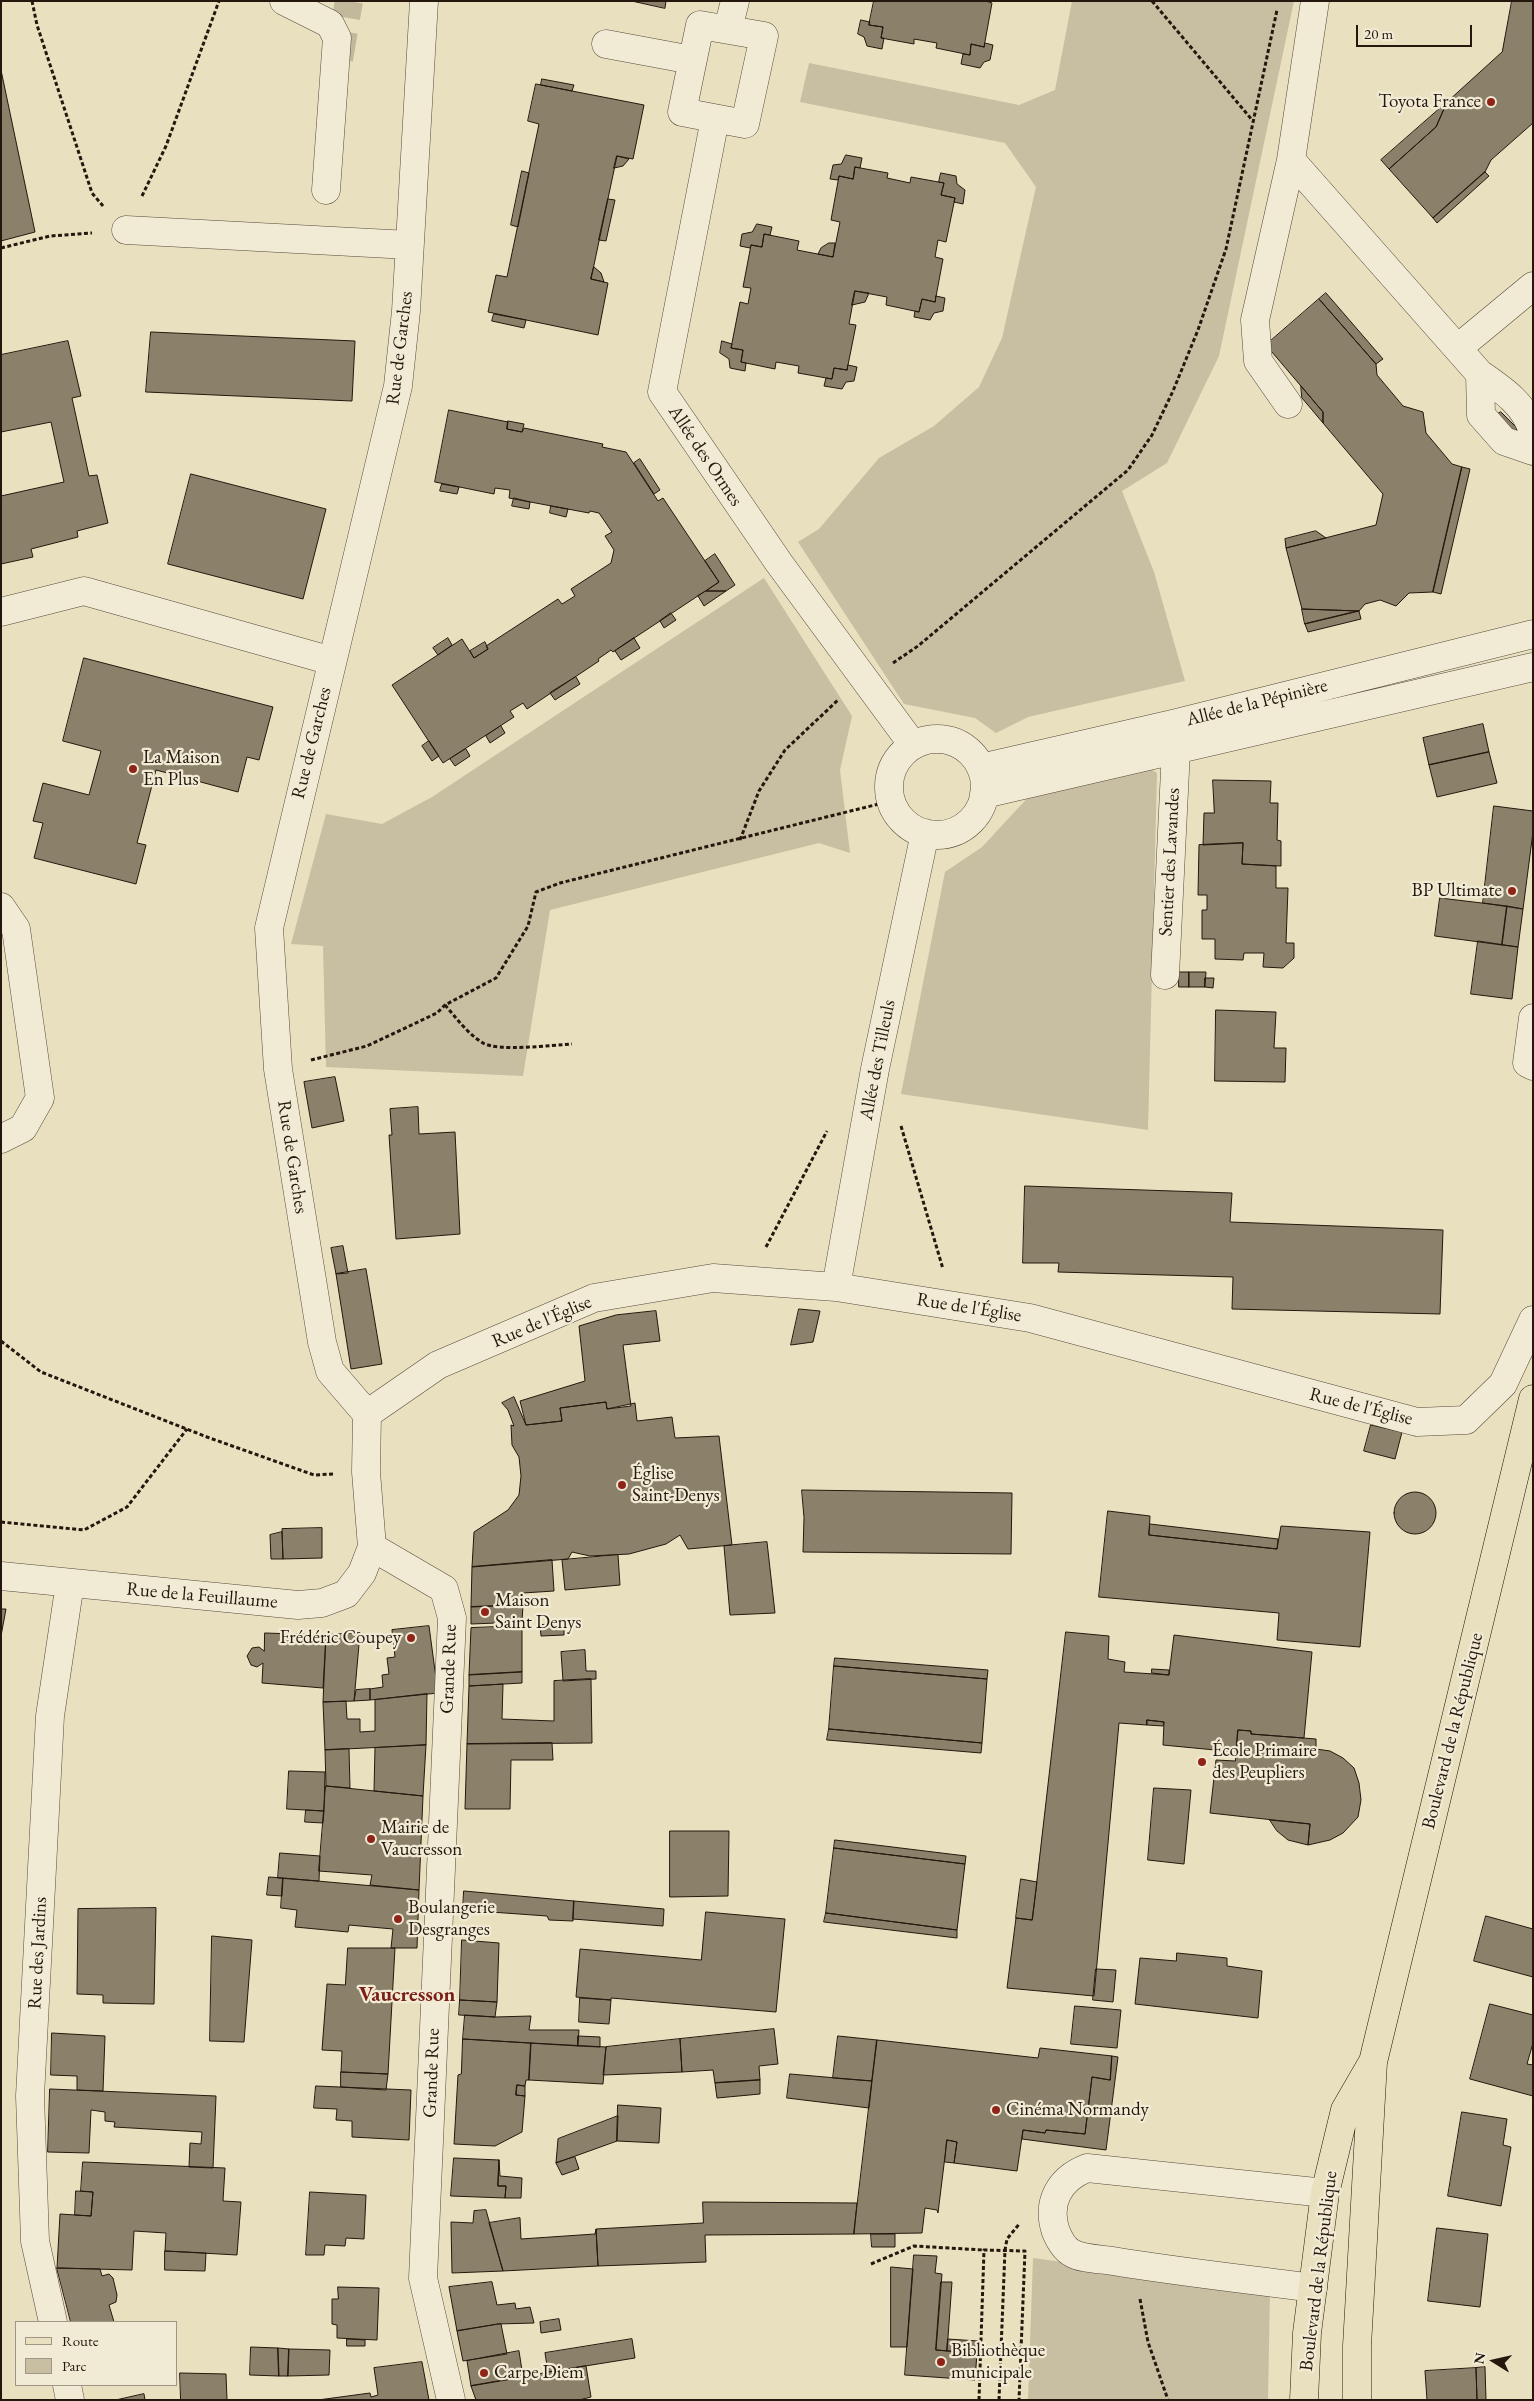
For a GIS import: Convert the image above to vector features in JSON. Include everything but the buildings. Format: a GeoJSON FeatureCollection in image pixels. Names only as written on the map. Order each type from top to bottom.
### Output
{"type":"FeatureCollection","features":[{"type":"Feature","properties":{"kind":"main road","name":"Boulevard de la République"},"geometry":{"type":"LineString","coordinates":[[1357,2400],[1357,2346],[1373,2062],[1533,1399]]}},
{"type":"Feature","properties":{"kind":"main road","name":"Boulevard de la République"},"geometry":{"type":"LineString","coordinates":[[1304,2400],[1307,2333],[1325,2193],[1344,2110],[1373,2062]]}},
{"type":"Feature","properties":{"kind":"street"},"geometry":{"type":"LineString","coordinates":[[284,1],[330,24],[337,38],[326,190]]}},
{"type":"Feature","properties":{"kind":"street","name":"Rue de Garches"},"geometry":{"type":"LineString","coordinates":[[367,1414],[330,1371],[322,1342],[278,1069],[269,928],[398,386],[424,1]]}},
{"type":"Feature","properties":{"kind":"street"},"geometry":{"type":"LineString","coordinates":[[728,29],[735,1]]}},
{"type":"Feature","properties":{"kind":"street"},"geometry":{"type":"LineString","coordinates":[[1288,404],[1258,361],[1255,320],[1291,160],[1315,1]]}},
{"type":"Feature","properties":{"kind":"street"},"geometry":{"type":"LineString","coordinates":[[700,25],[728,29],[764,36],[745,124],[682,112],[700,25]]}},
{"type":"Feature","properties":{"kind":"street"},"geometry":{"type":"LineString","coordinates":[[606,44],[692,60]]}},
{"type":"Feature","properties":{"kind":"street","name":"Allée des Ormes"},"geometry":{"type":"LineString","coordinates":[[715,119],[662,392],[779,563],[913,745]]}},
{"type":"Feature","properties":{"kind":"street"},"geometry":{"type":"LineString","coordinates":[[1291,160],[1480,374],[1507,393],[1530,421],[1533,433]]}},
{"type":"Feature","properties":{"kind":"street"},"geometry":{"type":"LineString","coordinates":[[126,230],[409,245]]}},
{"type":"Feature","properties":{"kind":"street"},"geometry":{"type":"LineString","coordinates":[[1458,348],[1533,286]]}},
{"type":"Feature","properties":{"kind":"street"},"geometry":{"type":"LineString","coordinates":[[1480,374],[1481,415],[1504,441],[1533,451]]}},
{"type":"Feature","properties":{"kind":"street"},"geometry":{"type":"LineString","coordinates":[[1,612],[84,591],[332,661]]}},
{"type":"Feature","properties":{"kind":"street","name":"Allée de la Pépinière"},"geometry":{"type":"LineString","coordinates":[[1174,737],[1533,634]]}},
{"type":"Feature","properties":{"kind":"street","name":"Allée de la Pépinière"},"geometry":{"type":"LineString","coordinates":[[983,781],[1174,737],[1533,666]]}},
{"type":"Feature","properties":{"kind":"street","name":"Sentier des Lavandes"},"geometry":{"type":"LineString","coordinates":[[1164,975],[1174,737]]}},
{"type":"Feature","properties":{"kind":"street"},"geometry":{"type":"LineString","coordinates":[[928,739],[944,739],[960,744],[972,754],[983,781],[980,807],[963,827],[951,833],[925,833],[910,826],[898,816],[891,801],[889,785],[892,769],[900,755],[913,745],[928,739]]}},
{"type":"Feature","properties":{"kind":"street","name":"Allée des Tilleuls"},"geometry":{"type":"LineString","coordinates":[[836,1287],[875,1069],[925,833]]}},
{"type":"Feature","properties":{"kind":"street"},"geometry":{"type":"LineString","coordinates":[[1,907],[16,929],[40,1098],[23,1128],[1,1138]]}},
{"type":"Feature","properties":{"kind":"street"},"geometry":{"type":"LineString","coordinates":[[1533,1018],[1527,1063],[1533,1066]]}},
{"type":"Feature","properties":{"kind":"street","name":"Rue de l'Église"},"geometry":{"type":"LineString","coordinates":[[367,1414],[438,1365],[550,1319],[594,1298],[713,1278],[836,1287],[1030,1318],[1417,1422],[1466,1420],[1503,1384],[1533,1320]]}},
{"type":"Feature","properties":{"kind":"street"},"geometry":{"type":"LineString","coordinates":[[367,1414],[366,1472],[372,1546]]}},
{"type":"Feature","properties":{"kind":"street","name":"Rue de la Feuillaume"},"geometry":{"type":"LineString","coordinates":[[1,1576],[298,1605],[322,1603],[346,1594],[362,1573],[372,1546]]}},
{"type":"Feature","properties":{"kind":"street","name":"Grande Rue"},"geometry":{"type":"LineString","coordinates":[[372,1546],[444,1589],[452,1618],[423,2278],[451,2400]]}},
{"type":"Feature","properties":{"kind":"street","name":"Rue des Jardins"},"geometry":{"type":"LineString","coordinates":[[53,2321],[34,2241],[30,2096],[50,1716],[70,1583]]}},
{"type":"Feature","properties":{"kind":"street"},"geometry":{"type":"LineString","coordinates":[[1313,2288],[1135,2265],[1072,2254],[1059,2238],[1053,2224],[1052,2208],[1055,2197],[1066,2179],[1087,2168],[1325,2193]]}},
{"type":"Feature","properties":{"kind":"street"},"geometry":{"type":"LineString","coordinates":[[67,2386],[70,2400]]}},
{"type":"Feature","properties":{"kind":"path"},"geometry":{"type":"LineString","coordinates":[[32,1],[37,25],[92,193],[126,230]]}},
{"type":"Feature","properties":{"kind":"path"},"geometry":{"type":"LineString","coordinates":[[126,230],[166,146],[218,1]]}},
{"type":"Feature","properties":{"kind":"path"},"geometry":{"type":"LineString","coordinates":[[1152,1],[1253,121]]}},
{"type":"Feature","properties":{"kind":"path"},"geometry":{"type":"LineString","coordinates":[[740,840],[759,791],[784,750],[830,705],[918,646],[1128,470],[1152,435],[1198,330],[1226,249],[1278,1]]}},
{"type":"Feature","properties":{"kind":"path"},"geometry":{"type":"LineString","coordinates":[[1,248],[50,236],[126,230]]}},
{"type":"Feature","properties":{"kind":"path"},"geometry":{"type":"LineString","coordinates":[[278,1069],[367,1046],[437,1013],[445,1005],[496,978],[528,926],[536,892],[560,883],[740,840],[891,801]]}},
{"type":"Feature","properties":{"kind":"path"},"geometry":{"type":"LineString","coordinates":[[445,1005],[463,1027],[485,1045],[514,1048],[572,1044]]}},
{"type":"Feature","properties":{"kind":"path"},"geometry":{"type":"LineString","coordinates":[[1,1341],[41,1372],[187,1429],[314,1475],[366,1472]]}},
{"type":"Feature","properties":{"kind":"path"},"geometry":{"type":"LineString","coordinates":[[1,1522],[84,1530],[127,1507],[187,1429]]}},
{"type":"Feature","properties":{"kind":"path"},"geometry":{"type":"LineString","coordinates":[[999,2400],[1007,2238],[1015,2227],[1038,2211],[1052,2208]]}},
{"type":"Feature","properties":{"kind":"path"},"geometry":{"type":"LineString","coordinates":[[871,2264],[914,2246],[1025,2251],[1020,2400]]}},
{"type":"Feature","properties":{"kind":"path"},"geometry":{"type":"LineString","coordinates":[[979,2400],[984,2250]]}},
{"type":"Feature","properties":{"kind":"path"},"geometry":{"type":"LineString","coordinates":[[1135,2265],[1143,2322],[1168,2400]]}},
{"type":"Feature","properties":{"kind":"green space"},"geometry":{"type":"Polygon","coordinates":[[[1072,1],[1294,1],[1219,356],[1167,463],[1122,491],[1154,572],[1185,681],[1028,717],[996,733],[975,718],[904,704],[798,542],[819,529],[879,458],[934,426],[979,387],[1002,338],[1036,187],[1005,143],[800,102],[809,63],[1019,105],[1055,90],[1072,1]]]}},
{"type":"Feature","properties":{"kind":"green space"},"geometry":{"type":"Polygon","coordinates":[[[764,578],[852,716],[840,770],[850,853],[819,843],[550,910],[523,1076],[326,1067],[323,946],[291,944],[326,814],[382,824],[432,797],[764,578]]]}},
{"type":"Feature","properties":{"kind":"green space"},"geometry":{"type":"Polygon","coordinates":[[[1145,765],[1157,773],[1148,1130],[901,1094],[945,872],[982,847],[1033,792],[1145,765]]]}},
{"type":"Feature","properties":{"kind":"green space"},"geometry":{"type":"Polygon","coordinates":[[[1033,2258],[1270,2290],[1268,2400],[1028,2400],[1033,2258]]]}},
{"type":"Feature","properties":{"kind":"tunnel"},"geometry":{"type":"LineString","coordinates":[[339,59],[349,1]]}},
{"type":"Feature","properties":{"kind":"place","name":"Toyota France"},"geometry":{"type":"Point","coordinates":[1491,102]}},
{"type":"Feature","properties":{"kind":"place","name":"La Maison En Plus"},"geometry":{"type":"Point","coordinates":[133,769]}},
{"type":"Feature","properties":{"kind":"place","name":"BP Ultimate"},"geometry":{"type":"Point","coordinates":[1512,891]}},
{"type":"Feature","properties":{"kind":"place","name":"Église Saint-Denys"},"geometry":{"type":"Point","coordinates":[622,1485]}},
{"type":"Feature","properties":{"kind":"place","name":"Maison Saint Denys"},"geometry":{"type":"Point","coordinates":[485,1612]}},
{"type":"Feature","properties":{"kind":"place","name":"Frédéric Coupey"},"geometry":{"type":"Point","coordinates":[411,1638]}},
{"type":"Feature","properties":{"kind":"place","name":"École Primaire des Peupliers"},"geometry":{"type":"Point","coordinates":[1202,1762]}},
{"type":"Feature","properties":{"kind":"place","name":"Mairie de Vaucresson"},"geometry":{"type":"Point","coordinates":[371,1839]}},
{"type":"Feature","properties":{"kind":"place","name":"Boulangerie Desgranges"},"geometry":{"type":"Point","coordinates":[398,1919]}},
{"type":"Feature","properties":{"kind":"place","name":"Cinéma Normandy"},"geometry":{"type":"Point","coordinates":[996,2110]}},
{"type":"Feature","properties":{"kind":"place","name":"Bibliothèque municipale"},"geometry":{"type":"Point","coordinates":[941,2362]}},
{"type":"Feature","properties":{"kind":"place","name":"Carpe Diem"},"geometry":{"type":"Point","coordinates":[484,2373]}},
{"type":"Feature","properties":{"kind":"district","name":"Vaucresson"},"geometry":{"type":"Point","coordinates":[407,1995]}}]}
